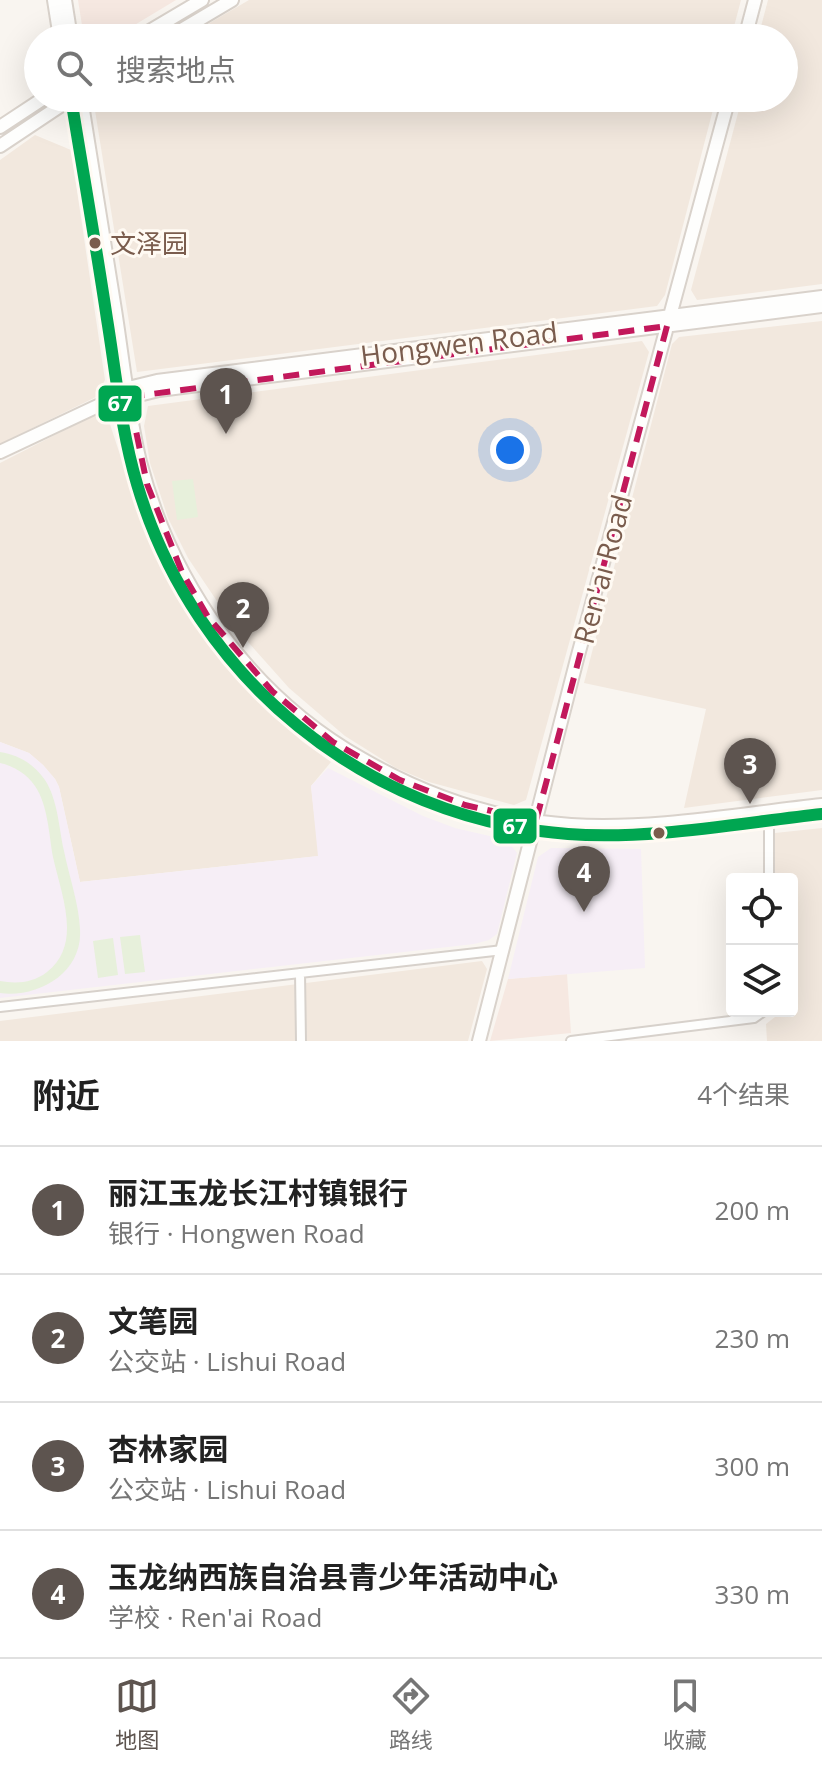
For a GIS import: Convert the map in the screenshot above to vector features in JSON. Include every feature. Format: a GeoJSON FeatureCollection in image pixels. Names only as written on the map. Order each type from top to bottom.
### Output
{"type":"FeatureCollection","features":[{"type":"Feature","properties":{"kind":"street"},"geometry":{"type":"LineString","coordinates":[[54,0],[58,24]]}},
{"type":"Feature","properties":{"kind":"street"},"geometry":{"type":"LineString","coordinates":[[65,0],[69,24]]}},
{"type":"Feature","properties":{"kind":"street"},"geometry":{"type":"LineString","coordinates":[[162,24],[202,0]]}},
{"type":"Feature","properties":{"kind":"street"},"geometry":{"type":"LineString","coordinates":[[192,24],[232,0]]}},
{"type":"Feature","properties":{"kind":"street"},"geometry":{"type":"LineString","coordinates":[[749,24],[755,0]]}},
{"type":"Feature","properties":{"kind":"street"},"geometry":{"type":"LineString","coordinates":[[0,127],[24,111]]}},
{"type":"Feature","properties":{"kind":"street"},"geometry":{"type":"LineString","coordinates":[[0,146],[50,112]]}},
{"type":"Feature","properties":{"kind":"street"},"geometry":{"type":"LineString","coordinates":[[74,112],[124,394]]}},
{"type":"Feature","properties":{"kind":"street"},"geometry":{"type":"LineString","coordinates":[[83,112],[138,487],[173,576],[200,622],[286,718],[328,750],[396,788],[462,814],[608,835],[822,814]]}},
{"type":"Feature","properties":{"kind":"street","name":"Ren'ai Road"},"geometry":{"type":"LineString","coordinates":[[479,1041],[725,112]]}},
{"type":"Feature","properties":{"kind":"street","name":"Hongwen Road"},"geometry":{"type":"LineString","coordinates":[[0,452],[124,394],[668,321],[822,297]]}},
{"type":"Feature","properties":{"kind":"street","name":"Hongwen Road"},"geometry":{"type":"LineString","coordinates":[[668,321],[822,306]]}},
{"type":"Feature","properties":{"kind":"street"},"geometry":{"type":"LineString","coordinates":[[535,826],[660,823],[822,805]]}},
{"type":"Feature","properties":{"kind":"street"},"geometry":{"type":"LineString","coordinates":[[769,820],[769,873]]}},
{"type":"Feature","properties":{"kind":"street"},"geometry":{"type":"LineString","coordinates":[[0,1007],[503,950]]}},
{"type":"Feature","properties":{"kind":"street"},"geometry":{"type":"LineString","coordinates":[[300,973],[301,1041]]}},
{"type":"Feature","properties":{"kind":"street"},"geometry":{"type":"LineString","coordinates":[[571,1041],[755,1017]]}},
{"type":"Feature","properties":{"kind":"highlighted area"},"geometry":{"type":"Polygon","coordinates":[[[667,326],[536,821],[465,805],[400,780],[333,742],[272,691],[208,617],[182,572],[147,484],[129,397],[667,326]]]}},
{"type":"Feature","properties":{"kind":"shaded area"},"geometry":{"type":"Polygon","coordinates":[[[78,0],[176,0],[136,24],[82,24],[78,0]]]}},
{"type":"Feature","properties":{"kind":"shaded area"},"geometry":{"type":"Polygon","coordinates":[[[249,0],[741,0],[735,24],[208,24],[249,0]]]}},
{"type":"Feature","properties":{"kind":"shaded area"},"geometry":{"type":"Polygon","coordinates":[[[768,0],[822,0],[822,284],[697,300],[691,290],[738,112],[798,112],[798,24],[762,24],[768,0]]]}},
{"type":"Feature","properties":{"kind":"shaded area"},"geometry":{"type":"Polygon","coordinates":[[[95,112],[712,112],[665,295],[657,306],[137,372],[95,112]]]}},
{"type":"Feature","properties":{"kind":"shaded area","name":"文泽园"},"geometry":{"type":"Polygon","coordinates":[[[35,135],[71,150],[105,380],[96,397],[0,444],[0,160],[35,135]]]}},
{"type":"Feature","properties":{"kind":"shaded area"},"geometry":{"type":"Polygon","coordinates":[[[822,321],[822,790],[684,808],[706,709],[584,683],[672,344],[679,337],[822,321]]]}},
{"type":"Feature","properties":{"kind":"shaded area"},"geometry":{"type":"Polygon","coordinates":[[[642,341],[649,352],[526,800],[514,805],[429,782],[396,768],[345,736],[289,688],[233,625],[188,558],[168,518],[150,463],[144,426],[148,406],[642,341]]]}},
{"type":"Feature","properties":{"kind":"shaded area"},"geometry":{"type":"Polygon","coordinates":[[[98,413],[107,415],[141,519],[184,609],[226,665],[267,711],[331,762],[311,786],[319,856],[80,882],[55,779],[29,753],[0,742],[0,463],[98,413]]]}},
{"type":"Feature","properties":{"kind":"shaded area"},"geometry":{"type":"Polygon","coordinates":[[[0,742],[29,753],[55,779],[80,882],[318,856],[311,786],[328,768],[423,816],[455,828],[507,840],[517,853],[497,934],[474,944],[0,998],[0,742]]]}},
{"type":"Feature","properties":{"kind":"shaded area"},"geometry":{"type":"Polygon","coordinates":[[[822,828],[822,1041],[767,1041],[766,1024],[775,1017],[798,1017],[798,873],[775,873],[775,833],[822,828]]]}},
{"type":"Feature","properties":{"kind":"shaded area"},"geometry":{"type":"Polygon","coordinates":[[[551,848],[641,849],[645,968],[508,979],[538,857],[551,848]]]}},
{"type":"Feature","properties":{"kind":"shaded area"},"geometry":{"type":"Polygon","coordinates":[[[482,961],[487,969],[468,1041],[0,1041],[0,1021],[482,961]]]}},
{"type":"Feature","properties":{"kind":"shaded area"},"geometry":{"type":"Polygon","coordinates":[[[567,974],[571,1033],[490,1041],[508,979],[567,974]]]}},
{"type":"Feature","properties":{"kind":"green space"},"geometry":{"type":"Polygon","coordinates":[[[193,479],[198,517],[177,520],[172,481],[193,479]]]}},
{"type":"Feature","properties":{"kind":"green space"},"geometry":{"type":"Polygon","coordinates":[[[0,752],[14,755],[31,765],[41,774],[53,796],[80,929],[79,945],[66,970],[43,987],[14,993],[0,993],[0,981],[24,982],[47,972],[58,961],[67,933],[64,902],[43,802],[28,778],[15,768],[0,763],[0,752]]]}},
{"type":"Feature","properties":{"kind":"green space"},"geometry":{"type":"Polygon","coordinates":[[[140,935],[145,972],[125,974],[120,937],[140,935]]]}},
{"type":"Feature","properties":{"kind":"green space"},"geometry":{"type":"Polygon","coordinates":[[[113,938],[118,975],[98,978],[93,941],[113,938]]]}},
{"type":"Feature","properties":{"kind":"transit line","name":"67"},"geometry":{"type":"LineString","coordinates":[[73,112],[123,423],[137,484],[164,554],[200,618],[245,676],[298,726],[358,768],[423,800],[494,823],[568,834],[631,835],[822,814]]}},
{"type":"Feature","properties":{"kind":"place","name":"文泽园"},"geometry":{"type":"Point","coordinates":[95,243]}},
{"type":"Feature","properties":{"kind":"place","name":"丽江玉龙长江村镇银行"},"geometry":{"type":"Point","coordinates":[226,434]}},
{"type":"Feature","properties":{"kind":"place","name":"文笔园"},"geometry":{"type":"Point","coordinates":[243,648]}},
{"type":"Feature","properties":{"kind":"place","name":"杏林家园"},"geometry":{"type":"Point","coordinates":[750,804]}},
{"type":"Feature","properties":{"kind":"place","name":"玉龙纳西族自治县青少年活动中心"},"geometry":{"type":"Point","coordinates":[584,912]}}]}
